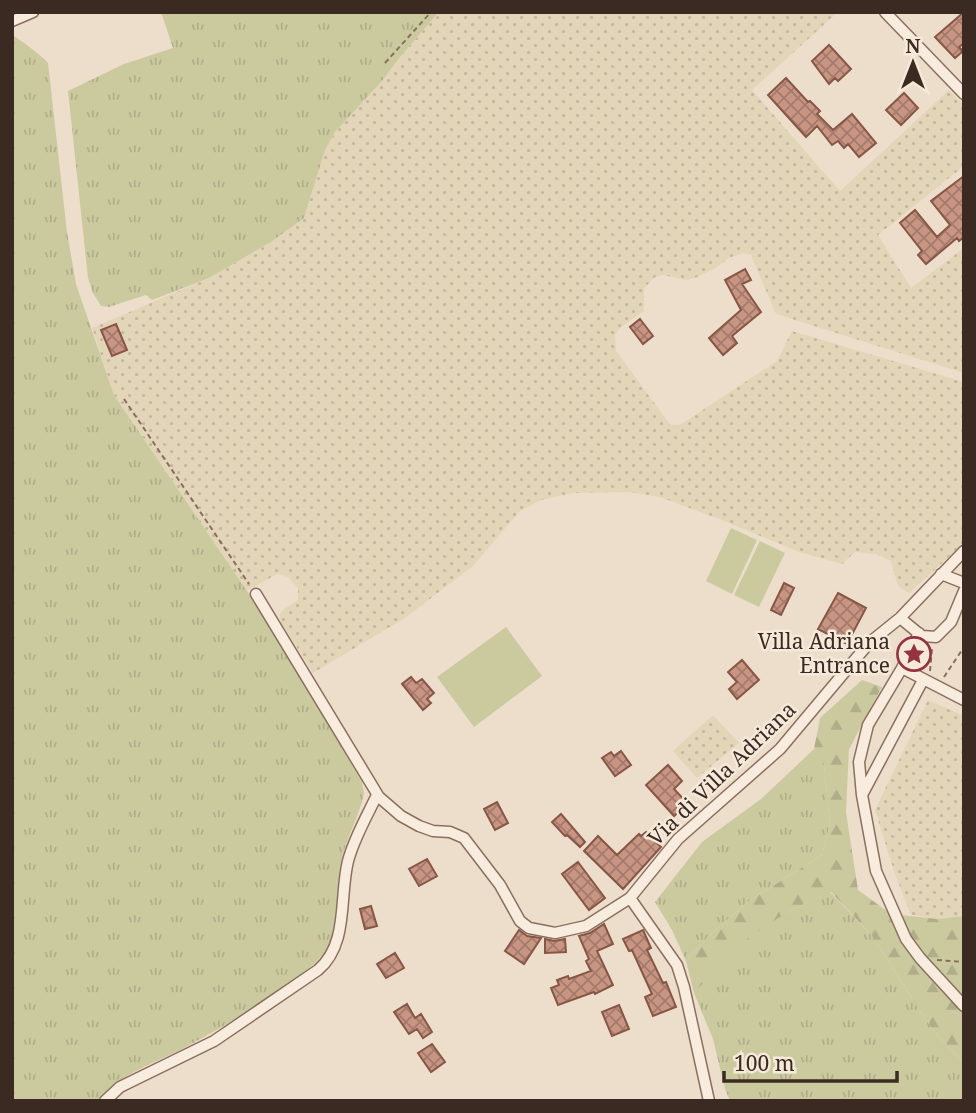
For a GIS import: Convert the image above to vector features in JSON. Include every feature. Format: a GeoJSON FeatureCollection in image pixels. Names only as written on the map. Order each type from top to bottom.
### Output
{"type":"FeatureCollection","features":[{"type":"Feature","properties":{"kind":"street"},"geometry":{"type":"LineString","coordinates":[[12,20],[33,12]]}},
{"type":"Feature","properties":{"kind":"street"},"geometry":{"type":"LineString","coordinates":[[886,12],[964,94]]}},
{"type":"Feature","properties":{"kind":"street","name":"Via di Villa Adriana"},"geometry":{"type":"LineString","coordinates":[[377,795],[401,816],[419,826],[450,832],[464,838],[500,885],[520,920],[533,930],[560,933],[580,929],[597,921],[630,898],[678,839],[780,750],[869,643],[900,618],[964,551]]}},
{"type":"Feature","properties":{"kind":"street"},"geometry":{"type":"LineString","coordinates":[[941,574],[964,583]]}},
{"type":"Feature","properties":{"kind":"street"},"geometry":{"type":"LineString","coordinates":[[900,618],[924,636],[934,638],[951,622],[964,591]]}},
{"type":"Feature","properties":{"kind":"street"},"geometry":{"type":"LineString","coordinates":[[105,1101],[120,1087],[214,1041],[318,970],[334,950],[339,934],[349,858],[377,795],[256,594]]}},
{"type":"Feature","properties":{"kind":"street"},"geometry":{"type":"LineString","coordinates":[[919,633],[902,668],[868,725],[859,762],[862,795],[876,871],[906,939],[964,1006]]}},
{"type":"Feature","properties":{"kind":"street"},"geometry":{"type":"LineString","coordinates":[[902,668],[926,677],[964,700]]}},
{"type":"Feature","properties":{"kind":"street"},"geometry":{"type":"LineString","coordinates":[[862,795],[926,677]]}},
{"type":"Feature","properties":{"kind":"street"},"geometry":{"type":"LineString","coordinates":[[630,898],[677,965],[709,1101]]}},
{"type":"Feature","properties":{"kind":"path"},"geometry":{"type":"LineString","coordinates":[[385,63],[431,12]]}},
{"type":"Feature","properties":{"kind":"path"},"geometry":{"type":"LineString","coordinates":[[124,399],[256,594]]}},
{"type":"Feature","properties":{"kind":"path"},"geometry":{"type":"LineString","coordinates":[[934,638],[926,677],[944,677],[964,647]]}},
{"type":"Feature","properties":{"kind":"path"},"geometry":{"type":"LineString","coordinates":[[920,958],[964,962]]}},
{"type":"Feature","properties":{"kind":"shaded area"},"geometry":{"type":"Polygon","coordinates":[[[439,12],[838,12],[752,90],[840,191],[949,90],[964,105],[964,166],[878,235],[911,288],[964,248],[964,373],[776,314],[751,255],[744,253],[729,258],[695,278],[686,280],[663,275],[655,277],[644,288],[644,311],[620,328],[615,335],[616,351],[672,425],[680,425],[777,361],[792,331],[964,382],[964,543],[909,593],[898,586],[891,561],[876,554],[855,552],[842,564],[799,552],[660,497],[630,492],[573,493],[541,500],[520,511],[473,566],[405,618],[313,673],[279,615],[298,600],[298,588],[288,577],[277,574],[247,591],[114,395],[92,328],[209,278],[271,242],[304,218],[325,150],[335,132],[382,81],[439,12]]]}},
{"type":"Feature","properties":{"kind":"shaded area"},"geometry":{"type":"Polygon","coordinates":[[[928,700],[964,716],[964,916],[938,919],[911,915],[875,810],[928,700]]]}},
{"type":"Feature","properties":{"kind":"shaded area"},"geometry":{"type":"Polygon","coordinates":[[[713,715],[739,743],[697,778],[673,751],[713,715]]]}},
{"type":"Feature","properties":{"kind":"green space"},"geometry":{"type":"Polygon","coordinates":[[[161,12],[439,12],[382,81],[335,132],[325,150],[304,218],[271,242],[209,278],[152,300],[146,295],[109,307],[101,306],[88,278],[68,91],[124,64],[173,48],[161,12]]]}},
{"type":"Feature","properties":{"kind":"green space"},"geometry":{"type":"Polygon","coordinates":[[[12,35],[48,63],[67,232],[76,284],[114,395],[247,591],[362,782],[364,793],[342,858],[333,934],[322,955],[307,970],[241,1016],[125,1077],[98,1101],[15,1101],[12,1098],[12,35]]]}},
{"type":"Feature","properties":{"kind":"green space"},"geometry":{"type":"Polygon","coordinates":[[[731,528],[757,540],[732,594],[706,581],[731,528]]]}},
{"type":"Feature","properties":{"kind":"green space"},"geometry":{"type":"Polygon","coordinates":[[[760,541],[785,553],[759,607],[734,595],[760,541]]]}},
{"type":"Feature","properties":{"kind":"green space"},"geometry":{"type":"Polygon","coordinates":[[[506,627],[542,676],[474,727],[437,677],[506,627]]]}},
{"type":"Feature","properties":{"kind":"green space"},"geometry":{"type":"Polygon","coordinates":[[[862,680],[882,687],[849,749],[846,812],[858,890],[891,914],[938,919],[964,916],[964,1063],[932,1029],[872,936],[831,892],[789,911],[739,944],[694,993],[686,961],[712,933],[749,901],[822,855],[830,824],[824,764],[814,749],[820,718],[862,680]]]}},
{"type":"Feature","properties":{"kind":"green space"},"geometry":{"type":"Polygon","coordinates":[[[814,749],[824,763],[830,824],[822,855],[749,901],[712,933],[686,961],[655,902],[702,842],[761,799],[814,749]]]}},
{"type":"Feature","properties":{"kind":"green space"},"geometry":{"type":"Polygon","coordinates":[[[830,892],[872,936],[932,1029],[964,1063],[964,1101],[730,1101],[713,1039],[694,993],[740,941],[789,911],[830,892]]]}},
{"type":"Feature","properties":{"kind":"building"},"geometry":{"type":"Polygon","coordinates":[[[964,12],[964,43],[959,47],[963,51],[955,58],[935,37],[964,12]]]}},
{"type":"Feature","properties":{"kind":"building"},"geometry":{"type":"Polygon","coordinates":[[[829,45],[851,69],[838,81],[835,78],[829,84],[812,61],[829,45]]]}},
{"type":"Feature","properties":{"kind":"building"},"geometry":{"type":"Polygon","coordinates":[[[786,78],[820,111],[817,114],[833,130],[852,114],[876,143],[859,157],[848,144],[844,148],[838,141],[832,145],[817,126],[806,137],[768,95],[786,78]]]}},
{"type":"Feature","properties":{"kind":"building"},"geometry":{"type":"Polygon","coordinates":[[[904,93],[918,108],[901,125],[886,110],[904,93]]]}},
{"type":"Feature","properties":{"kind":"building"},"geometry":{"type":"Polygon","coordinates":[[[964,176],[964,237],[959,241],[957,238],[926,264],[918,255],[922,251],[900,223],[915,210],[937,237],[950,225],[931,201],[964,176]]]}},
{"type":"Feature","properties":{"kind":"building"},"geometry":{"type":"Polygon","coordinates":[[[745,269],[751,280],[742,284],[761,312],[732,336],[737,343],[723,355],[709,338],[741,310],[725,280],[745,269]]]}},
{"type":"Feature","properties":{"kind":"building"},"geometry":{"type":"Polygon","coordinates":[[[640,319],[653,336],[643,344],[630,327],[640,319]]]}},
{"type":"Feature","properties":{"kind":"building"},"geometry":{"type":"Polygon","coordinates":[[[116,324],[127,350],[112,356],[101,330],[116,324]]]}},
{"type":"Feature","properties":{"kind":"building"},"geometry":{"type":"Polygon","coordinates":[[[784,583],[794,588],[781,615],[771,610],[784,583]]]}},
{"type":"Feature","properties":{"kind":"building"},"geometry":{"type":"Polygon","coordinates":[[[838,593],[866,608],[847,644],[818,629],[838,593]]]}},
{"type":"Feature","properties":{"kind":"building"},"geometry":{"type":"Polygon","coordinates":[[[742,660],[759,680],[737,699],[729,689],[737,682],[728,672],[742,660]]]}},
{"type":"Feature","properties":{"kind":"building"},"geometry":{"type":"Polygon","coordinates":[[[411,677],[416,683],[422,679],[434,693],[427,699],[431,703],[423,710],[402,684],[411,677]]]}},
{"type":"Feature","properties":{"kind":"building"},"geometry":{"type":"Polygon","coordinates":[[[621,751],[631,765],[615,776],[602,758],[611,752],[614,756],[621,751]]]}},
{"type":"Feature","properties":{"kind":"building"},"geometry":{"type":"Polygon","coordinates":[[[668,765],[682,781],[674,789],[688,804],[674,816],[646,785],[668,765]]]}},
{"type":"Feature","properties":{"kind":"building"},"geometry":{"type":"Polygon","coordinates":[[[497,802],[508,823],[495,830],[484,809],[497,802]]]}},
{"type":"Feature","properties":{"kind":"building"},"geometry":{"type":"Polygon","coordinates":[[[561,814],[585,842],[580,847],[552,822],[561,814]]]}},
{"type":"Feature","properties":{"kind":"building"},"geometry":{"type":"Polygon","coordinates":[[[646,832],[661,847],[623,889],[584,851],[598,836],[617,855],[639,834],[641,836],[646,832]]]}},
{"type":"Feature","properties":{"kind":"building"},"geometry":{"type":"Polygon","coordinates":[[[427,859],[437,876],[419,886],[409,869],[427,859]]]}},
{"type":"Feature","properties":{"kind":"building"},"geometry":{"type":"Polygon","coordinates":[[[578,862],[605,898],[589,910],[562,874],[578,862]]]}},
{"type":"Feature","properties":{"kind":"building"},"geometry":{"type":"Polygon","coordinates":[[[371,906],[377,926],[365,929],[360,909],[371,906]]]}},
{"type":"Feature","properties":{"kind":"building"},"geometry":{"type":"Polygon","coordinates":[[[604,924],[613,944],[597,951],[613,985],[595,994],[594,992],[558,1005],[551,988],[559,985],[557,980],[568,976],[569,979],[591,971],[579,936],[604,924]]]}},
{"type":"Feature","properties":{"kind":"building"},"geometry":{"type":"Polygon","coordinates":[[[519,930],[527,936],[541,938],[524,964],[505,951],[519,930]]]}},
{"type":"Feature","properties":{"kind":"building"},"geometry":{"type":"Polygon","coordinates":[[[643,930],[651,948],[647,950],[663,983],[666,982],[676,1007],[653,1016],[645,997],[652,994],[632,950],[629,951],[623,939],[643,930]]]}},
{"type":"Feature","properties":{"kind":"building"},"geometry":{"type":"Polygon","coordinates":[[[545,939],[565,939],[566,952],[545,953],[545,939]]]}},
{"type":"Feature","properties":{"kind":"building"},"geometry":{"type":"Polygon","coordinates":[[[395,953],[404,968],[386,978],[377,964],[395,953]]]}},
{"type":"Feature","properties":{"kind":"building"},"geometry":{"type":"Polygon","coordinates":[[[407,1004],[415,1018],[421,1014],[432,1032],[423,1038],[417,1029],[409,1034],[394,1012],[407,1004]]]}},
{"type":"Feature","properties":{"kind":"building"},"geometry":{"type":"Polygon","coordinates":[[[619,1005],[629,1029],[612,1036],[602,1012],[619,1005]]]}},
{"type":"Feature","properties":{"kind":"building"},"geometry":{"type":"Polygon","coordinates":[[[432,1044],[445,1062],[431,1072],[418,1053],[432,1044]]]}},
{"type":"Feature","properties":{"kind":"place","name":"Villa Adriana Entrance"},"geometry":{"type":"Point","coordinates":[914,654]}}]}
